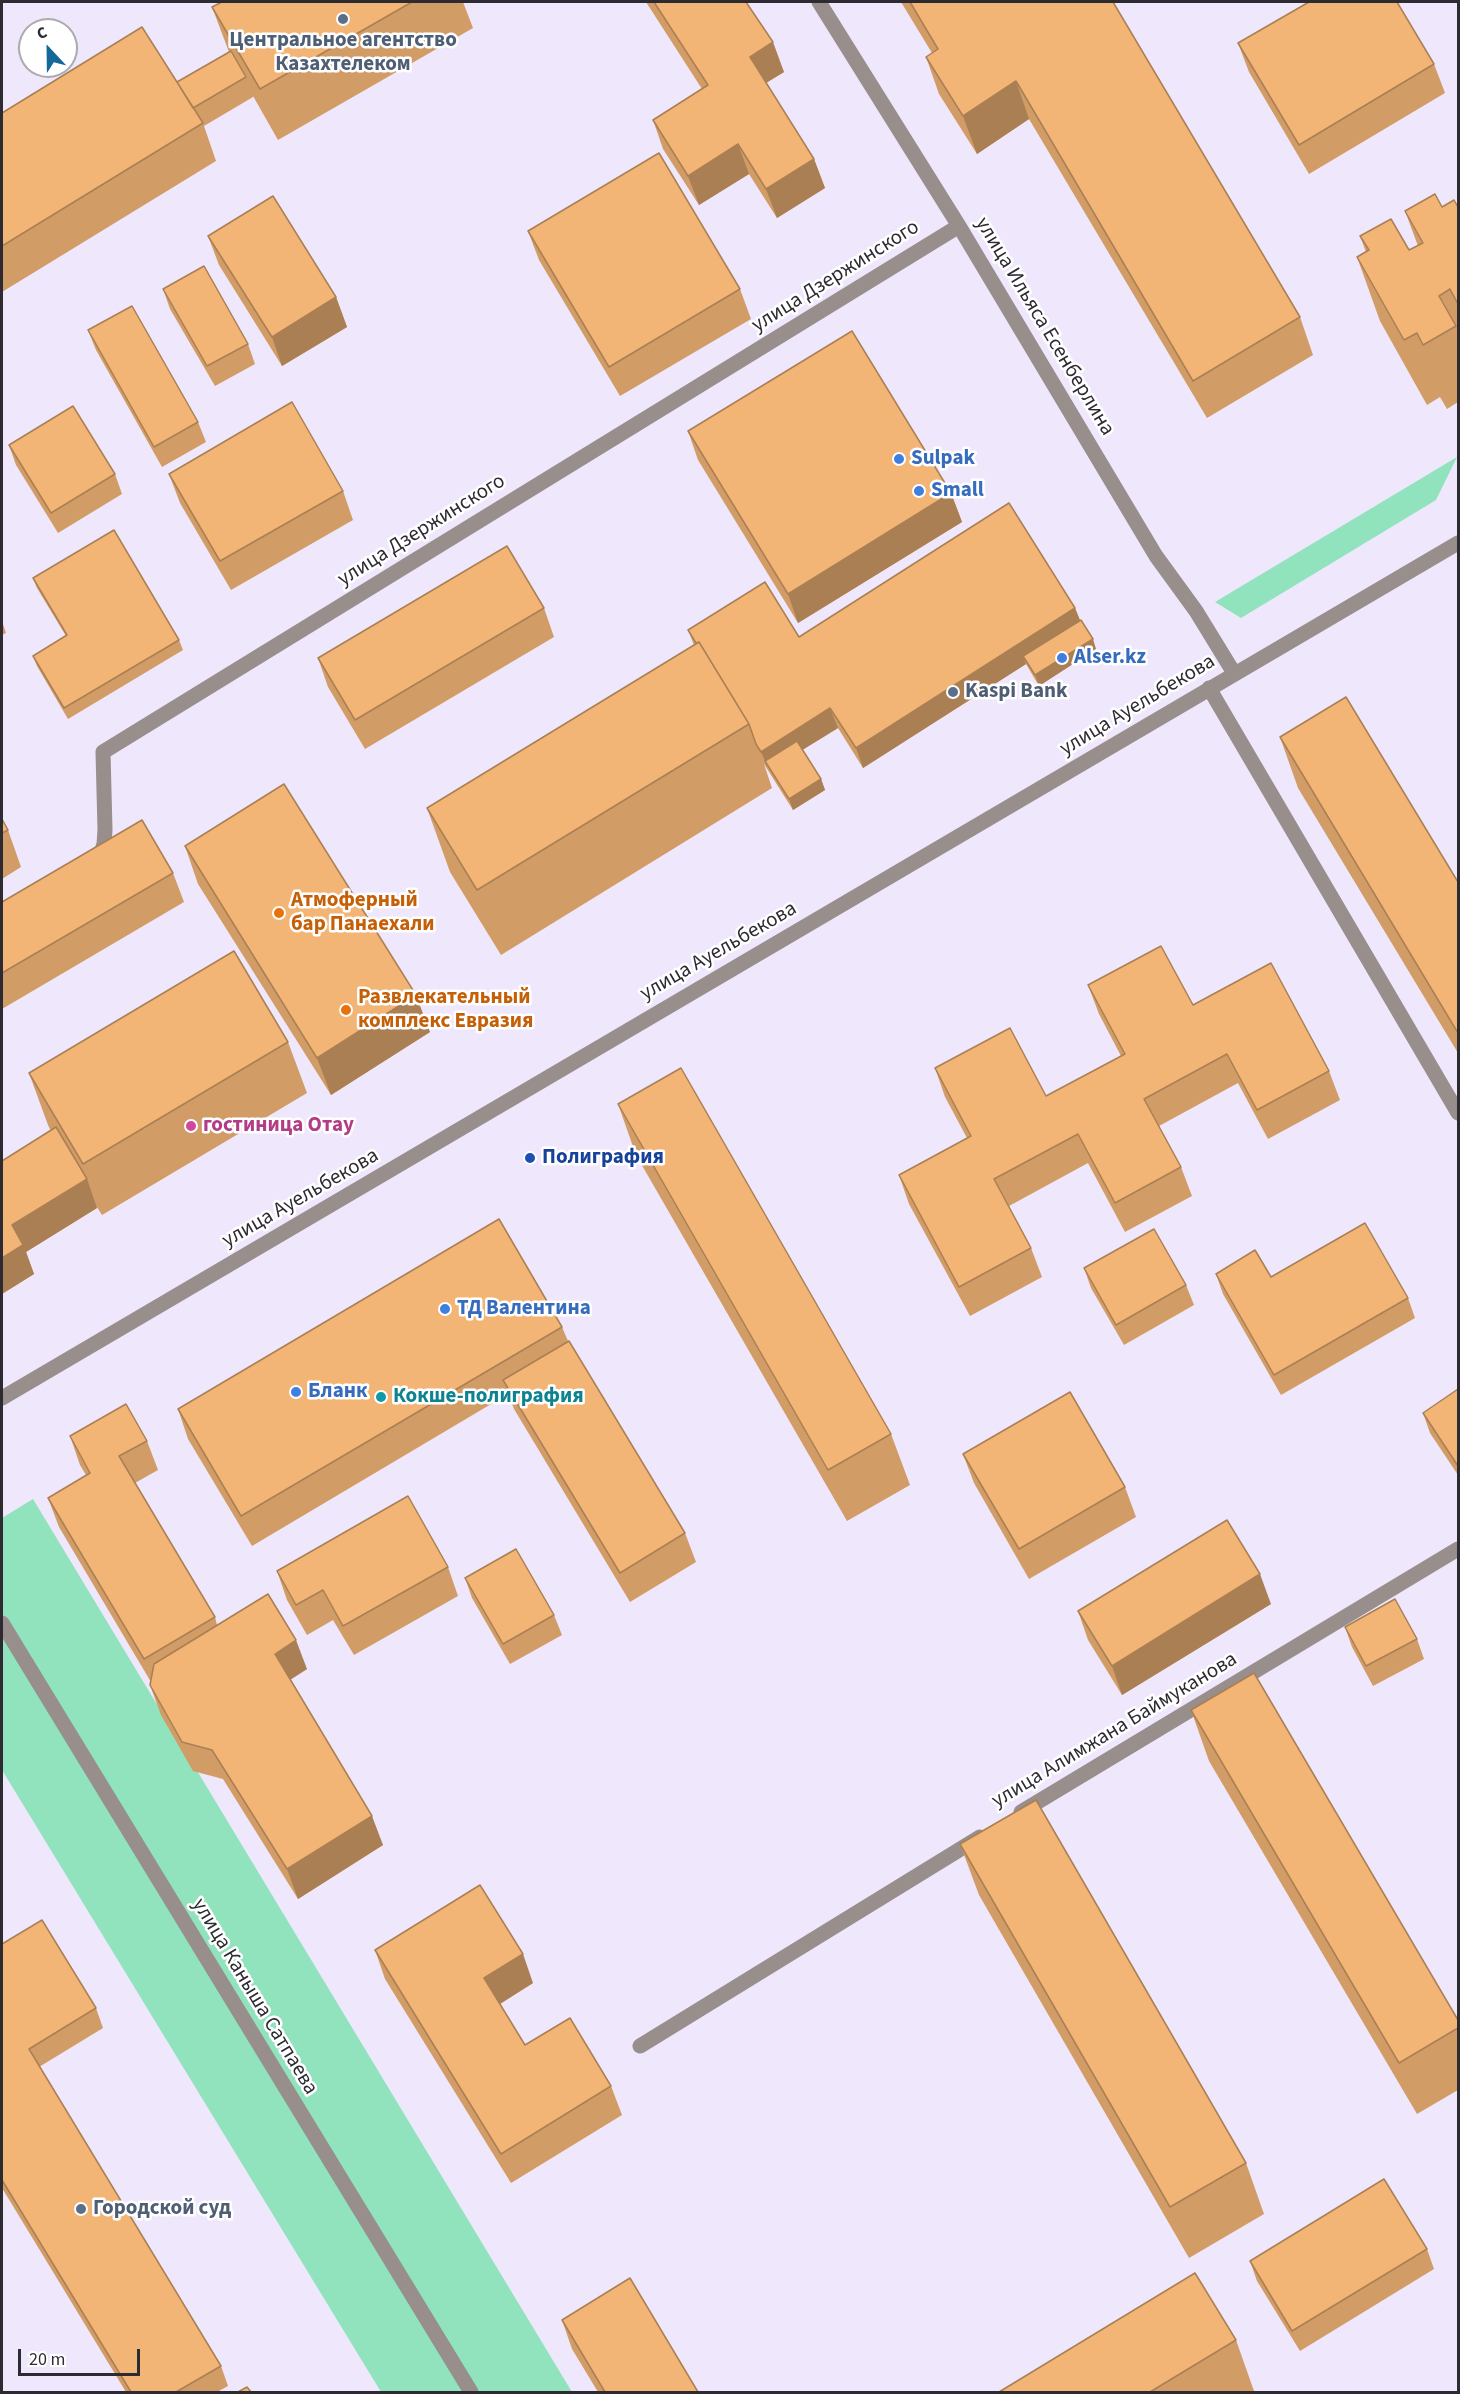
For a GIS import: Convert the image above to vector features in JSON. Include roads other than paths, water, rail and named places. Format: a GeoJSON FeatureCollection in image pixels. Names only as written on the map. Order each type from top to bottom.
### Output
{"type":"FeatureCollection","features":[{"type":"Feature","properties":{"kind":"street","name":"улица Ильяса Есенберлина"},"geometry":{"type":"LineString","coordinates":[[819,2],[959,226],[1156,555],[1196,611],[1234,674]]}},
{"type":"Feature","properties":{"kind":"street","name":"улица Дзержинского"},"geometry":{"type":"LineString","coordinates":[[90,873],[99,859],[105,830],[103,752],[959,226]]}},
{"type":"Feature","properties":{"kind":"street","name":"улица Ауельбекова"},"geometry":{"type":"LineString","coordinates":[[2,1398],[1458,543]]}},
{"type":"Feature","properties":{"kind":"street"},"geometry":{"type":"LineString","coordinates":[[1209,688],[1458,1113]]}},
{"type":"Feature","properties":{"kind":"street","name":"улица Алимжана Баймуканова"},"geometry":{"type":"LineString","coordinates":[[640,2046],[1003,1823],[1458,1549]]}},
{"type":"Feature","properties":{"kind":"street","name":"улица Каныша Сатпаева"},"geometry":{"type":"LineString","coordinates":[[2,1623],[471,2392]]}},
{"type":"Feature","properties":{"kind":"place","name":"Центральное агентство Казахтелеком"},"geometry":{"type":"Point","coordinates":[343,19]}},
{"type":"Feature","properties":{"kind":"place","name":"Sulpak"},"geometry":{"type":"Point","coordinates":[899,459]}},
{"type":"Feature","properties":{"kind":"place","name":"Small"},"geometry":{"type":"Point","coordinates":[919,491]}},
{"type":"Feature","properties":{"kind":"place","name":"Alser.kz"},"geometry":{"type":"Point","coordinates":[1062,658]}},
{"type":"Feature","properties":{"kind":"place","name":"Kaspi Bank"},"geometry":{"type":"Point","coordinates":[953,692]}},
{"type":"Feature","properties":{"kind":"place","name":"Атмоферный бар Панаехали"},"geometry":{"type":"Point","coordinates":[279,913]}},
{"type":"Feature","properties":{"kind":"place","name":"Развлекательный комплекс Евразия"},"geometry":{"type":"Point","coordinates":[346,1010]}},
{"type":"Feature","properties":{"kind":"place","name":"гостиница Отау"},"geometry":{"type":"Point","coordinates":[191,1126]}},
{"type":"Feature","properties":{"kind":"place","name":"Полиграфия"},"geometry":{"type":"Point","coordinates":[530,1158]}},
{"type":"Feature","properties":{"kind":"place","name":"ТД Валентина"},"geometry":{"type":"Point","coordinates":[445,1309]}},
{"type":"Feature","properties":{"kind":"place","name":"Бланк"},"geometry":{"type":"Point","coordinates":[296,1392]}},
{"type":"Feature","properties":{"kind":"place","name":"Кокше-полиграфия"},"geometry":{"type":"Point","coordinates":[381,1397]}},
{"type":"Feature","properties":{"kind":"place","name":"Городской суд"},"geometry":{"type":"Point","coordinates":[81,2209]}}]}
